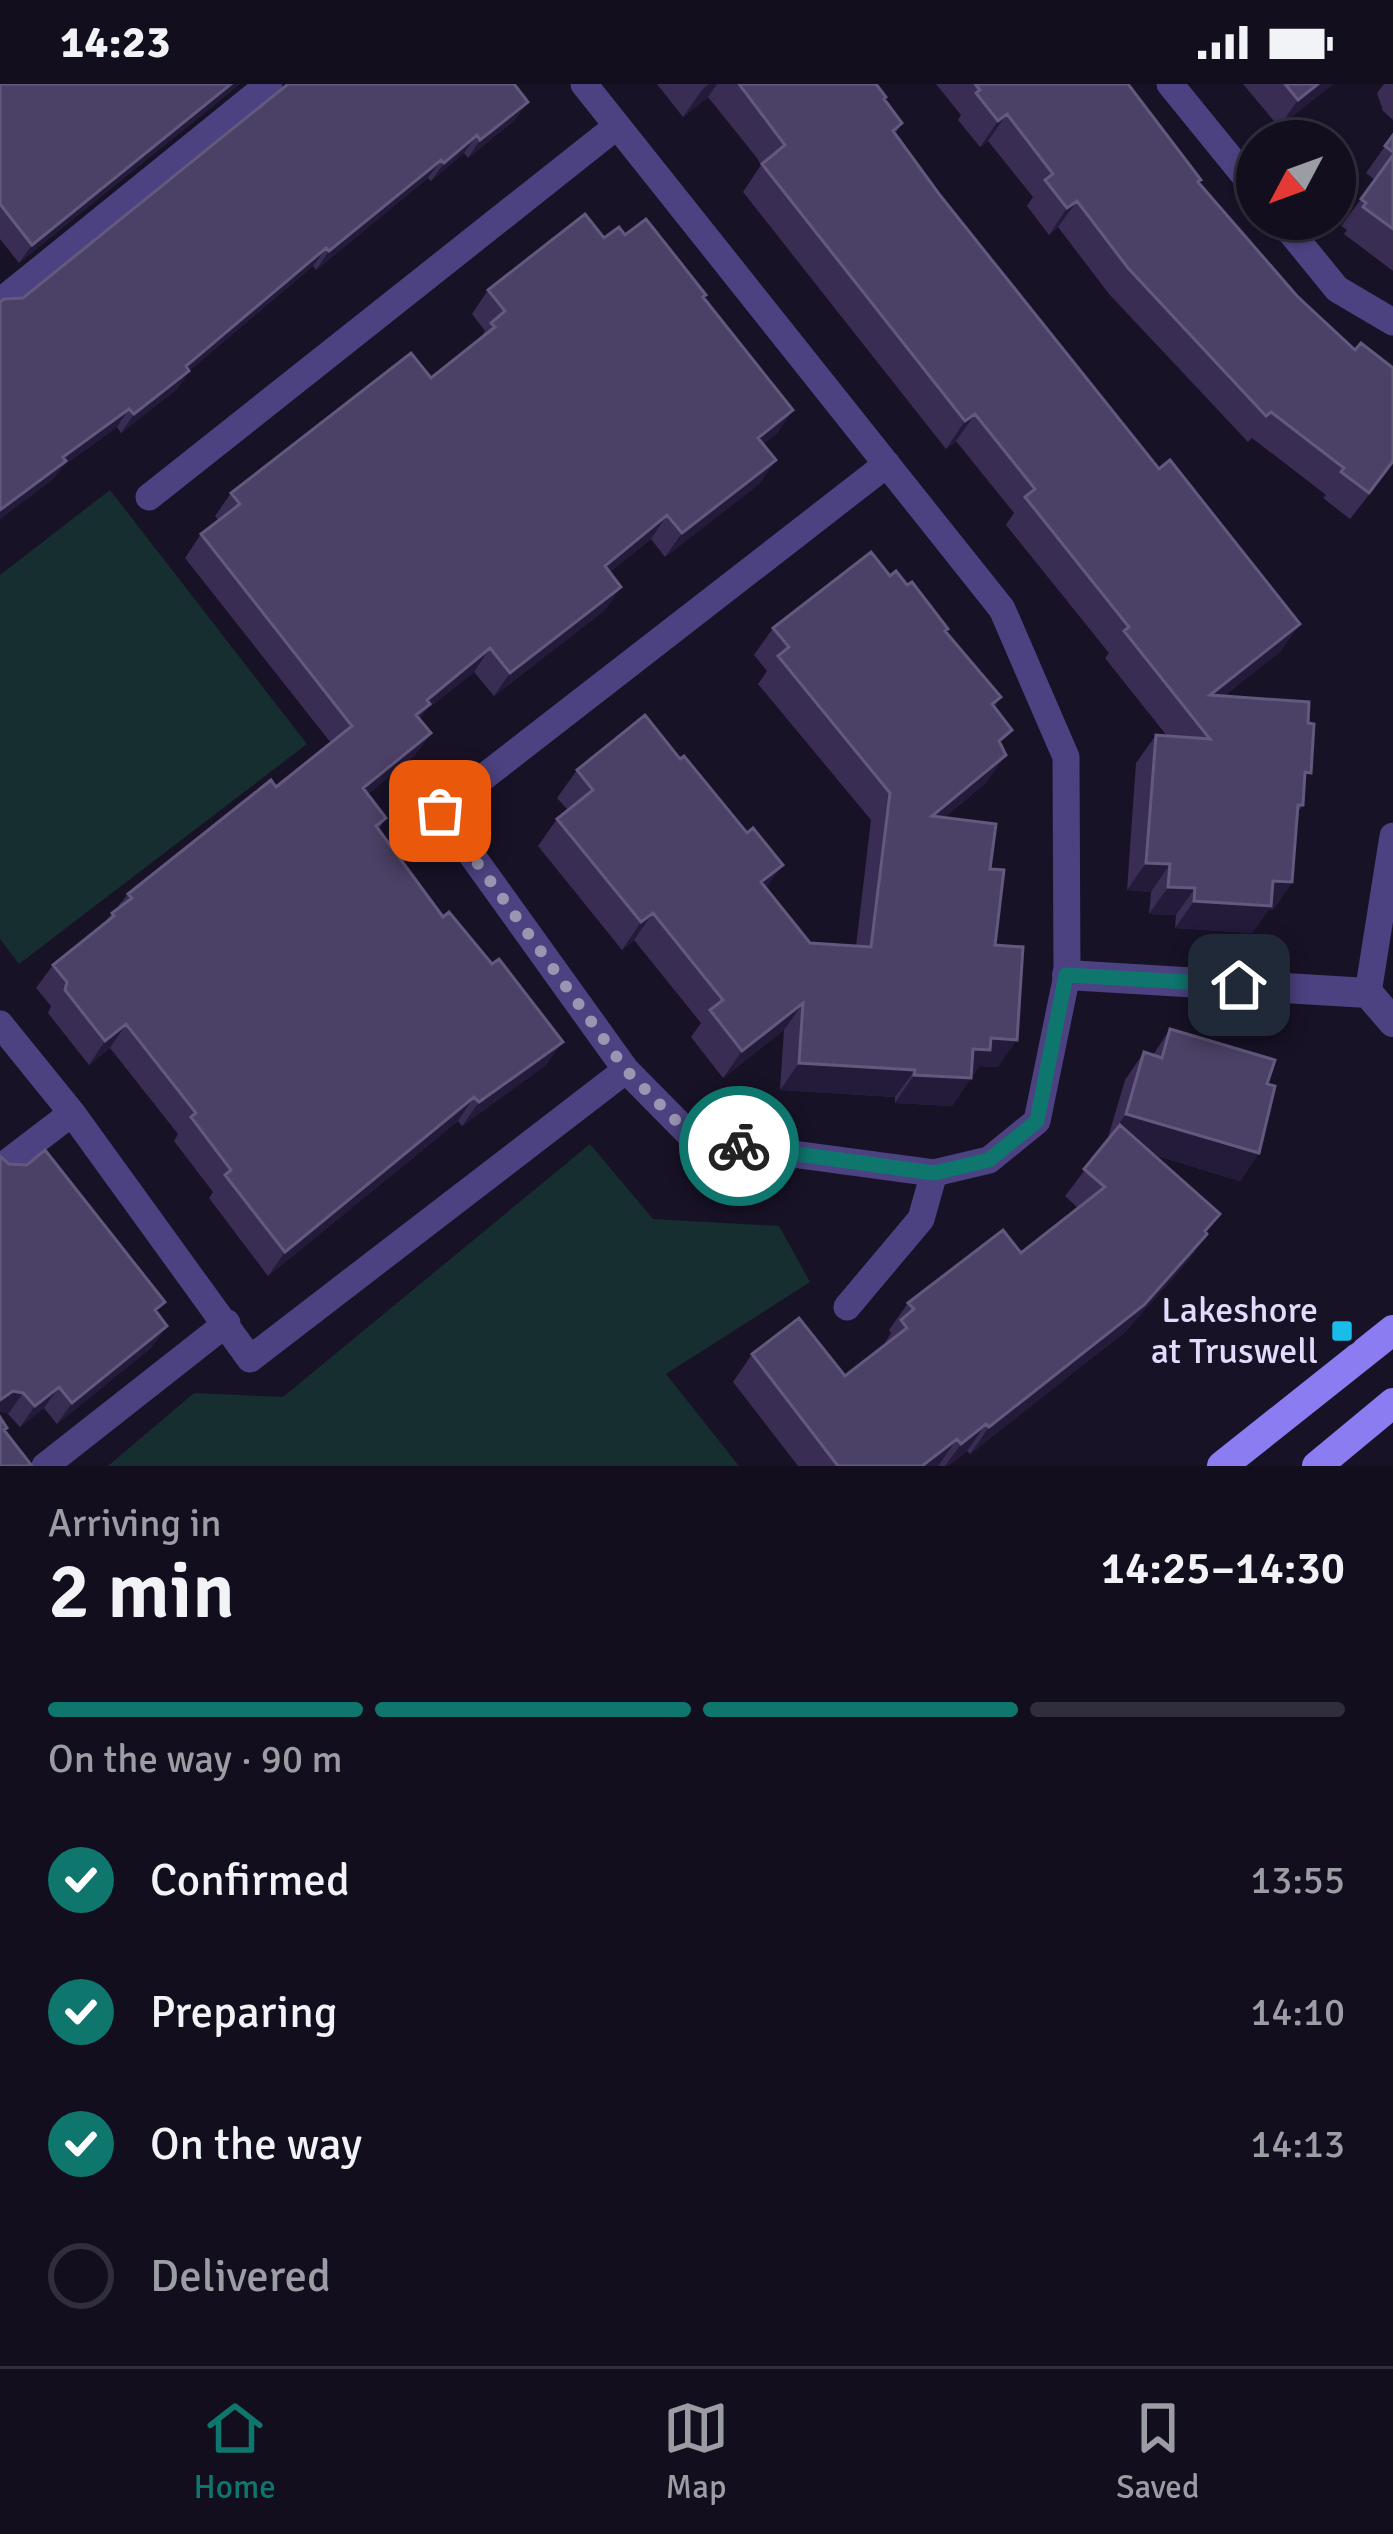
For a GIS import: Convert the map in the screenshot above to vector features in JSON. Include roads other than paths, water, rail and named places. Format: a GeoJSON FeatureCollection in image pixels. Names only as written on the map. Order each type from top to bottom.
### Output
{"type":"FeatureCollection","features":[{"type":"Feature","properties":{"kind":"main road"},"geometry":{"type":"LineString","coordinates":[[1222,1466],[1393,1330]]}},
{"type":"Feature","properties":{"kind":"main road"},"geometry":{"type":"LineString","coordinates":[[1317,1466],[1393,1403]]}},
{"type":"Feature","properties":{"kind":"street"},"geometry":{"type":"LineString","coordinates":[[1066,975],[1368,993],[1393,1022]]}},
{"type":"Feature","properties":{"kind":"lane"},"geometry":{"type":"LineString","coordinates":[[0,302],[269,84]]}},
{"type":"Feature","properties":{"kind":"lane"},"geometry":{"type":"LineString","coordinates":[[584,84],[887,464],[1002,609],[1066,757],[1066,975],[1037,1121],[989,1160],[934,1173],[696,1141],[626,1070],[440,811],[887,464]]}},
{"type":"Feature","properties":{"kind":"lane"},"geometry":{"type":"LineString","coordinates":[[1170,84],[1236,165]]}},
{"type":"Feature","properties":{"kind":"lane"},"geometry":{"type":"LineString","coordinates":[[149,497],[617,126]]}},
{"type":"Feature","properties":{"kind":"lane"},"geometry":{"type":"LineString","coordinates":[[1297,240],[1337,289],[1393,322]]}},
{"type":"Feature","properties":{"kind":"lane"},"geometry":{"type":"LineString","coordinates":[[1368,993],[1393,836]]}},
{"type":"Feature","properties":{"kind":"lane"},"geometry":{"type":"LineString","coordinates":[[0,1024],[73,1113],[250,1359],[626,1070]]}},
{"type":"Feature","properties":{"kind":"lane"},"geometry":{"type":"LineString","coordinates":[[0,1168],[73,1113]]}},
{"type":"Feature","properties":{"kind":"lane"},"geometry":{"type":"LineString","coordinates":[[847,1307],[921,1219],[934,1173]]}},
{"type":"Feature","properties":{"kind":"lane"},"geometry":{"type":"LineString","coordinates":[[45,1466],[227,1323]]}},
{"type":"Feature","properties":{"kind":"place","name":"Lakeshore at Truswell"},"geometry":{"type":"Point","coordinates":[1342,1331]}}]}
